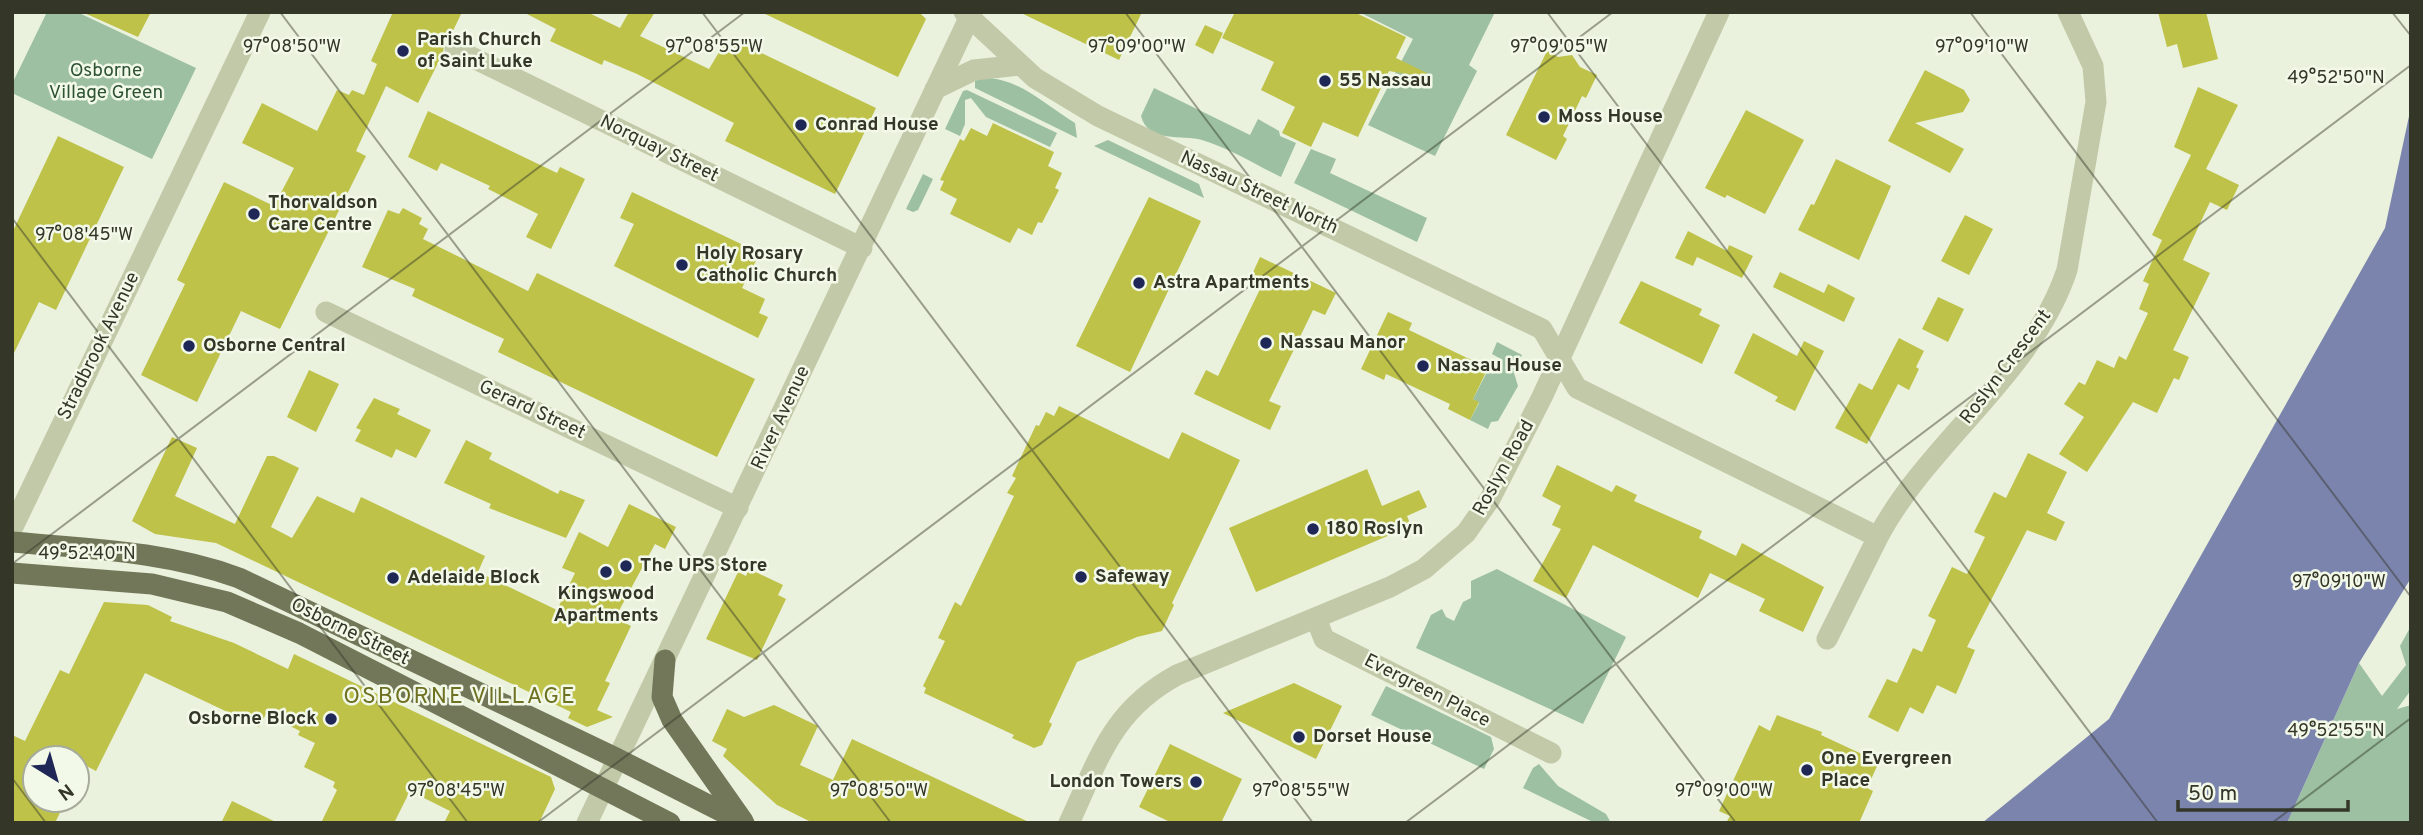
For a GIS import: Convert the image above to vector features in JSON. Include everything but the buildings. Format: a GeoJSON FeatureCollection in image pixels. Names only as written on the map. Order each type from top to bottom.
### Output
{"type":"FeatureCollection","features":[{"type":"Feature","properties":{"kind":"main road","name":"Osborne Street"},"geometry":{"type":"LineString","coordinates":[[12,542],[163,556],[202,564],[239,578],[618,759],[744,823]]}},
{"type":"Feature","properties":{"kind":"main road","name":"Osborne Street"},"geometry":{"type":"LineString","coordinates":[[12,573],[152,584],[227,603],[299,633],[670,823]]}},
{"type":"Feature","properties":{"kind":"main road"},"geometry":{"type":"LineString","coordinates":[[665,660],[662,697],[672,720],[744,823]]}},
{"type":"Feature","properties":{"kind":"street","name":"Stradbrook Avenue"},"geometry":{"type":"LineString","coordinates":[[12,529],[260,12]]}},
{"type":"Feature","properties":{"kind":"street","name":"Roslyn Road"},"geometry":{"type":"LineString","coordinates":[[1069,823],[1112,732],[1137,702],[1177,675],[1424,569],[1466,533],[1490,499],[1559,359],[1719,12]]}},
{"type":"Feature","properties":{"kind":"street","name":"Roslyn Crescent"},"geometry":{"type":"LineString","coordinates":[[1827,639],[1878,537],[1902,497],[2030,342],[2060,291],[2067,270],[2096,103],[2094,66],[2068,12]]}},
{"type":"Feature","properties":{"kind":"street","name":"Nassau Street North"},"geometry":{"type":"LineString","coordinates":[[969,14],[1020,65],[1051,88],[1119,128],[1387,252],[1542,329],[1559,359]]}},
{"type":"Feature","properties":{"kind":"street","name":"River Avenue"},"geometry":{"type":"LineString","coordinates":[[587,823],[862,248],[969,14]]}},
{"type":"Feature","properties":{"kind":"street","name":"Norquay Street"},"geometry":{"type":"LineString","coordinates":[[455,49],[862,248]]}},
{"type":"Feature","properties":{"kind":"street"},"geometry":{"type":"LineString","coordinates":[[935,89],[974,70],[1020,65]]}},
{"type":"Feature","properties":{"kind":"street","name":"Gerard Street"},"geometry":{"type":"LineString","coordinates":[[326,312],[738,508]]}},
{"type":"Feature","properties":{"kind":"street"},"geometry":{"type":"LineString","coordinates":[[1559,359],[1577,388],[1878,537]]}},
{"type":"Feature","properties":{"kind":"street","name":"Evergreen Place"},"geometry":{"type":"LineString","coordinates":[[1315,618],[1324,639],[1551,753]]}},
{"type":"Feature","properties":{"kind":"green space","name":"Osborne Village Green"},"geometry":{"type":"Polygon","coordinates":[[[47,12],[77,12],[196,68],[152,159],[12,93],[12,84],[47,12]]]}},
{"type":"Feature","properties":{"kind":"green space"},"geometry":{"type":"Polygon","coordinates":[[[1359,12],[1495,12],[1469,65],[1477,71],[1435,156],[1368,125],[1413,39],[1359,12]]]}},
{"type":"Feature","properties":{"kind":"green space"},"geometry":{"type":"Polygon","coordinates":[[[982,78],[1008,82],[1031,93],[1075,123],[1077,138],[975,88],[975,81],[982,78]]]}},
{"type":"Feature","properties":{"kind":"green space"},"geometry":{"type":"Polygon","coordinates":[[[1154,88],[1250,135],[1258,119],[1279,131],[1280,136],[1296,143],[1281,177],[1212,143],[1151,131],[1141,116],[1154,88]]]}},
{"type":"Feature","properties":{"kind":"green space"},"geometry":{"type":"Polygon","coordinates":[[[967,90],[1057,133],[1050,147],[986,117],[971,98],[965,100],[965,124],[960,136],[945,129],[963,91],[967,90]]]}},
{"type":"Feature","properties":{"kind":"green space"},"geometry":{"type":"Polygon","coordinates":[[[1108,140],[1199,184],[1204,198],[1094,146],[1108,140]]]}},
{"type":"Feature","properties":{"kind":"green space"},"geometry":{"type":"Polygon","coordinates":[[[1311,149],[1336,159],[1330,173],[1427,218],[1417,242],[1294,183],[1311,149]]]}},
{"type":"Feature","properties":{"kind":"green space"},"geometry":{"type":"Polygon","coordinates":[[[923,174],[933,179],[918,210],[913,212],[906,209],[923,174]]]}},
{"type":"Feature","properties":{"kind":"green space"},"geometry":{"type":"Polygon","coordinates":[[[1497,342],[1522,355],[1514,373],[1518,386],[1498,421],[1491,422],[1488,429],[1470,420],[1479,403],[1473,399],[1487,372],[1493,374],[1501,359],[1492,354],[1497,342]]]}},
{"type":"Feature","properties":{"kind":"green space"},"geometry":{"type":"Polygon","coordinates":[[[1497,569],[1626,637],[1583,724],[1416,648],[1431,615],[1442,609],[1446,617],[1454,621],[1463,602],[1471,598],[1471,581],[1497,569]]]}},
{"type":"Feature","properties":{"kind":"green space"},"geometry":{"type":"Polygon","coordinates":[[[2411,626],[2411,690],[2397,709],[2411,705],[2411,823],[2287,823],[2359,663],[2382,696],[2406,665],[2400,646],[2411,626]]]}},
{"type":"Feature","properties":{"kind":"green space"},"geometry":{"type":"Polygon","coordinates":[[[1386,686],[1491,737],[1494,749],[1484,769],[1371,715],[1386,686]]]}},
{"type":"Feature","properties":{"kind":"green space"},"geometry":{"type":"Polygon","coordinates":[[[1539,764],[1558,786],[1606,814],[1611,823],[1595,823],[1523,788],[1533,768],[1539,764]]]}},
{"type":"Feature","properties":{"kind":"water"},"geometry":{"type":"Polygon","coordinates":[[[2411,107],[2411,578],[2359,663],[2287,823],[1982,823],[2109,719],[2385,228],[2411,107]]]}},
{"type":"Feature","properties":{"kind":"place","name":"Parish Church of Saint Luke"},"geometry":{"type":"Point","coordinates":[403,51]}},
{"type":"Feature","properties":{"kind":"place","name":"55 Nassau"},"geometry":{"type":"Point","coordinates":[1325,81]}},
{"type":"Feature","properties":{"kind":"place","name":"Moss House"},"geometry":{"type":"Point","coordinates":[1544,117]}},
{"type":"Feature","properties":{"kind":"place","name":"Conrad House"},"geometry":{"type":"Point","coordinates":[801,125]}},
{"type":"Feature","properties":{"kind":"place","name":"Thorvaldson Care Centre"},"geometry":{"type":"Point","coordinates":[254,214]}},
{"type":"Feature","properties":{"kind":"place","name":"Holy Rosary Catholic Church"},"geometry":{"type":"Point","coordinates":[682,265]}},
{"type":"Feature","properties":{"kind":"place","name":"Astra Apartments"},"geometry":{"type":"Point","coordinates":[1139,283]}},
{"type":"Feature","properties":{"kind":"place","name":"Nassau Manor"},"geometry":{"type":"Point","coordinates":[1266,343]}},
{"type":"Feature","properties":{"kind":"place","name":"Osborne Central"},"geometry":{"type":"Point","coordinates":[189,346]}},
{"type":"Feature","properties":{"kind":"place","name":"Nassau House"},"geometry":{"type":"Point","coordinates":[1423,366]}},
{"type":"Feature","properties":{"kind":"place","name":"180 Roslyn"},"geometry":{"type":"Point","coordinates":[1313,529]}},
{"type":"Feature","properties":{"kind":"place","name":"The UPS Store"},"geometry":{"type":"Point","coordinates":[626,566]}},
{"type":"Feature","properties":{"kind":"place","name":"Kingswood Apartments"},"geometry":{"type":"Point","coordinates":[606,572]}},
{"type":"Feature","properties":{"kind":"place","name":"Safeway"},"geometry":{"type":"Point","coordinates":[1081,577]}},
{"type":"Feature","properties":{"kind":"place","name":"Adelaide Block"},"geometry":{"type":"Point","coordinates":[393,578]}},
{"type":"Feature","properties":{"kind":"place","name":"Osborne Block"},"geometry":{"type":"Point","coordinates":[331,719]}},
{"type":"Feature","properties":{"kind":"place","name":"Dorset House"},"geometry":{"type":"Point","coordinates":[1299,737]}},
{"type":"Feature","properties":{"kind":"place","name":"One Evergreen Place"},"geometry":{"type":"Point","coordinates":[1807,770]}},
{"type":"Feature","properties":{"kind":"place","name":"London Towers"},"geometry":{"type":"Point","coordinates":[1196,782]}},
{"type":"Feature","properties":{"kind":"district","name":"OSBORNE VILLAGE"},"geometry":{"type":"Point","coordinates":[460,697]}}]}
